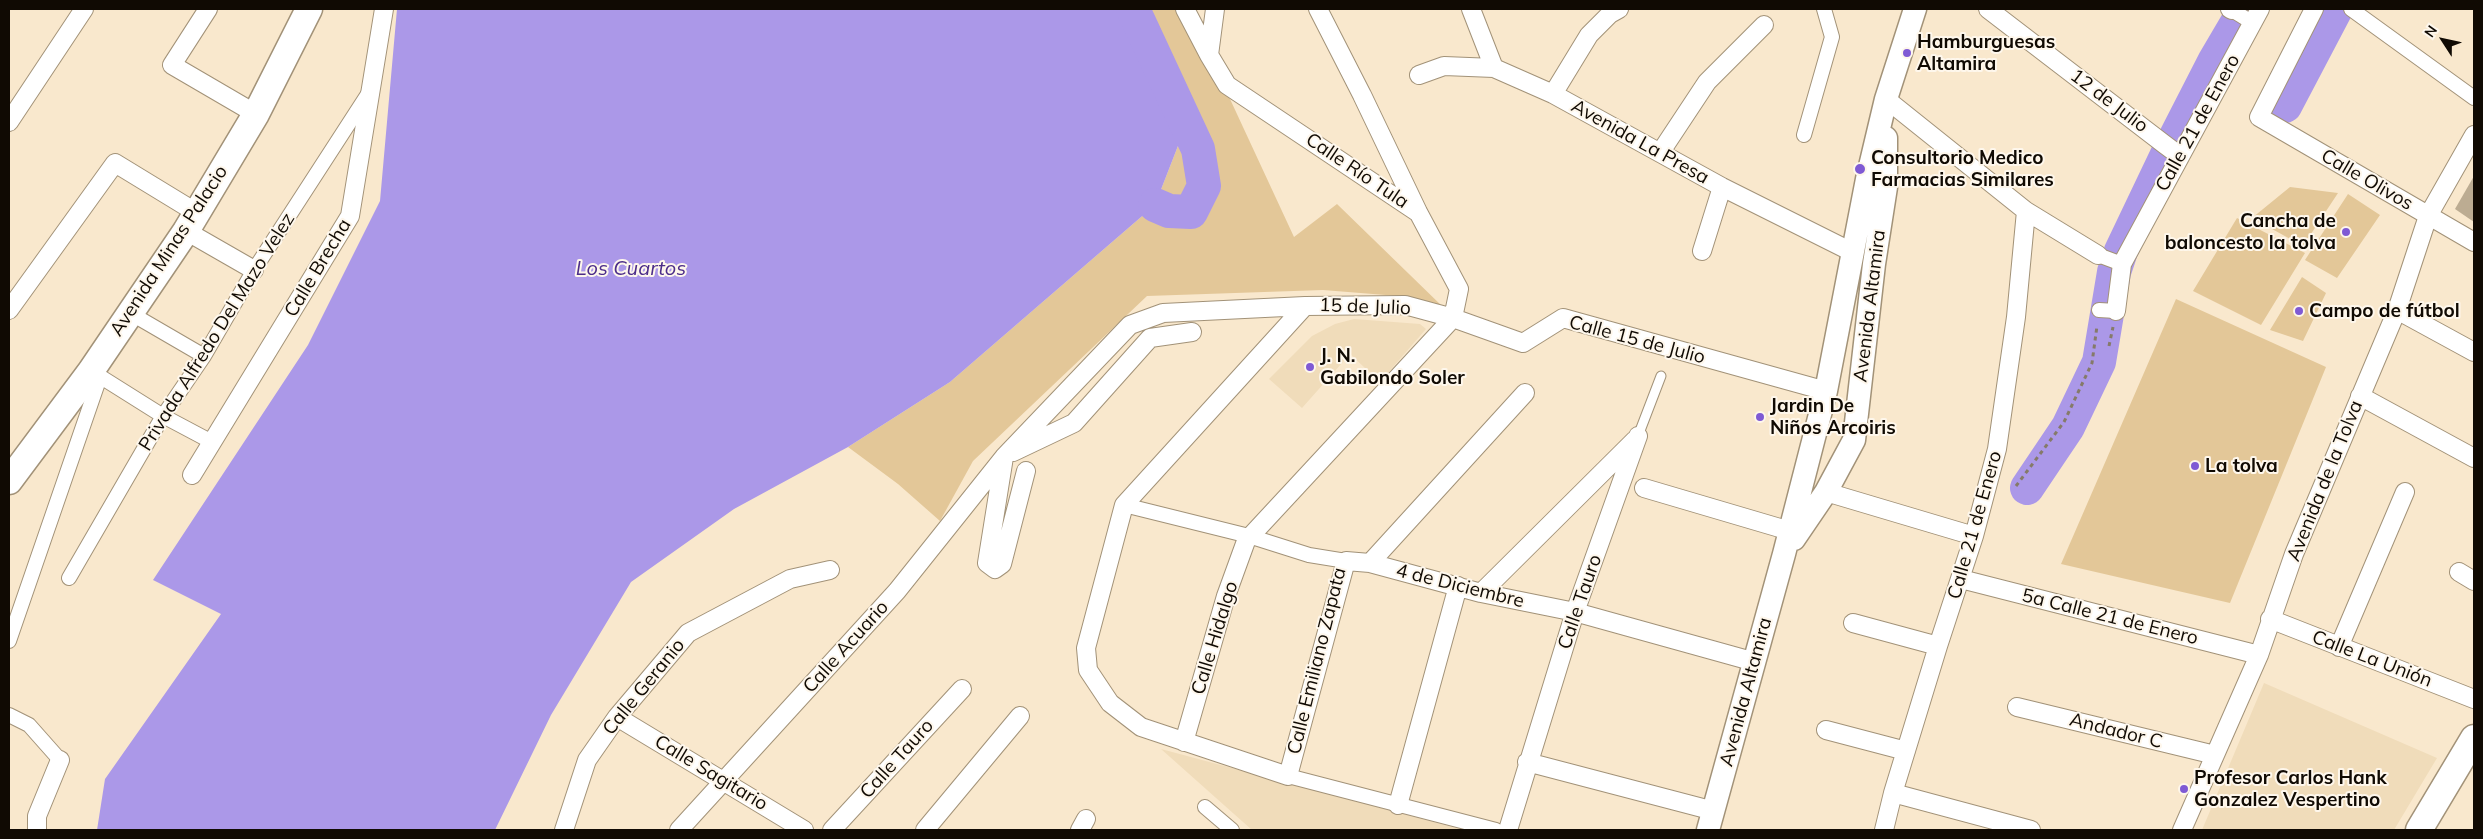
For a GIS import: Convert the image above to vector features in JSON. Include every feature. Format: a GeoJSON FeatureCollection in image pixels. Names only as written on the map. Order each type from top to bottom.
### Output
{"type":"FeatureCollection","features":[{"type":"Feature","properties":{"kind":"main road","name":"Avenida Minas Palacio"},"geometry":{"type":"LineString","coordinates":[[9,481],[95,374],[130,313],[192,222],[256,114],[309,9]]}},
{"type":"Feature","properties":{"kind":"main road"},"geometry":{"type":"LineString","coordinates":[[2418,830],[2474,738]]}},
{"type":"Feature","properties":{"kind":"street"},"geometry":{"type":"LineString","coordinates":[[9,122],[84,9]]}},
{"type":"Feature","properties":{"kind":"street"},"geometry":{"type":"LineString","coordinates":[[208,9],[172,65],[256,114]]}},
{"type":"Feature","properties":{"kind":"street","name":"Calle Brecha"},"geometry":{"type":"LineString","coordinates":[[192,475],[350,216],[384,9]]}},
{"type":"Feature","properties":{"kind":"street","name":"Calle Río Tula"},"geometry":{"type":"LineString","coordinates":[[1186,9],[1208,56],[1227,85],[1418,212],[1459,289],[1453,318]]}},
{"type":"Feature","properties":{"kind":"street"},"geometry":{"type":"LineString","coordinates":[[1208,56],[1216,9]]}},
{"type":"Feature","properties":{"kind":"street"},"geometry":{"type":"LineString","coordinates":[[1318,9],[1418,212]]}},
{"type":"Feature","properties":{"kind":"street"},"geometry":{"type":"LineString","coordinates":[[1472,9],[1494,68]]}},
{"type":"Feature","properties":{"kind":"street"},"geometry":{"type":"LineString","coordinates":[[1553,94],[1589,35],[1610,14],[1620,9]]}},
{"type":"Feature","properties":{"kind":"street"},"geometry":{"type":"LineString","coordinates":[[1804,135],[1832,38],[1824,9]]}},
{"type":"Feature","properties":{"kind":"street","name":"Avenida Altamira"},"geometry":{"type":"LineString","coordinates":[[1711,821],[1784,554],[1826,391],[1867,179],[1886,99],[1914,9]]}},
{"type":"Feature","properties":{"kind":"street","name":"12 de Julio"},"geometry":{"type":"LineString","coordinates":[[1988,9],[2173,152]]}},
{"type":"Feature","properties":{"kind":"street"},"geometry":{"type":"LineString","coordinates":[[2231,9],[2257,16]]}},
{"type":"Feature","properties":{"kind":"street","name":"Calle Olivos"},"geometry":{"type":"LineString","coordinates":[[2314,9],[2259,117],[2474,242]]}},
{"type":"Feature","properties":{"kind":"street"},"geometry":{"type":"LineString","coordinates":[[2351,9],[2474,98]]}},
{"type":"Feature","properties":{"kind":"street","name":"Calle 21 de Enero"},"geometry":{"type":"LineString","coordinates":[[2122,264],[2173,152],[2257,16]]}},
{"type":"Feature","properties":{"kind":"street"},"geometry":{"type":"LineString","coordinates":[[1660,153],[1707,82],[1764,25]]}},
{"type":"Feature","properties":{"kind":"street","name":"Avenida La Presa"},"geometry":{"type":"LineString","coordinates":[[1419,74],[1444,66],[1494,68],[1553,94],[1722,187],[1854,253]]}},
{"type":"Feature","properties":{"kind":"street","name":"Privada Alfredo Del Mazo Velez"},"geometry":{"type":"LineString","coordinates":[[69,578],[163,416],[204,356],[254,270],[371,90]]}},
{"type":"Feature","properties":{"kind":"street"},"geometry":{"type":"LineString","coordinates":[[1886,99],[2026,211],[2098,255],[2122,264],[2108,310]]}},
{"type":"Feature","properties":{"kind":"street","name":"Avenida Altamira"},"geometry":{"type":"LineString","coordinates":[[1784,554],[1826,492],[1854,440],[1886,187],[1886,99]]}},
{"type":"Feature","properties":{"kind":"street","name":"Avenida de la Tolva"},"geometry":{"type":"LineString","coordinates":[[2182,830],[2259,655],[2294,554],[2397,310],[2428,216],[2474,135]]}},
{"type":"Feature","properties":{"kind":"street"},"geometry":{"type":"LineString","coordinates":[[9,310],[114,163],[254,270]]}},
{"type":"Feature","properties":{"kind":"street"},"geometry":{"type":"LineString","coordinates":[[1702,251],[1722,187]]}},
{"type":"Feature","properties":{"kind":"street","name":"Calle 21 de Enero"},"geometry":{"type":"LineString","coordinates":[[1884,830],[1893,793],[1938,646],[1974,536],[1997,449],[2016,317],[2026,211]]}},
{"type":"Feature","properties":{"kind":"street","name":"15 de Julio"},"geometry":{"type":"LineString","coordinates":[[1004,457],[1130,325],[1163,313],[1305,306],[1405,305],[1453,318]]}},
{"type":"Feature","properties":{"kind":"street"},"geometry":{"type":"LineString","coordinates":[[1305,306],[1124,505],[1086,648],[1088,670],[1110,703],[1141,727],[1288,776],[1496,830]]}},
{"type":"Feature","properties":{"kind":"street"},"geometry":{"type":"LineString","coordinates":[[2397,310],[2474,352]]}},
{"type":"Feature","properties":{"kind":"street"},"geometry":{"type":"LineString","coordinates":[[130,313],[204,356]]}},
{"type":"Feature","properties":{"kind":"street"},"geometry":{"type":"LineString","coordinates":[[1249,536],[1453,318]]}},
{"type":"Feature","properties":{"kind":"street","name":"Calle 15 de Julio"},"geometry":{"type":"LineString","coordinates":[[1453,318],[1523,343],[1563,318],[1826,391]]}},
{"type":"Feature","properties":{"kind":"street"},"geometry":{"type":"LineString","coordinates":[[1026,471],[1002,564],[995,569],[986,563],[1004,457],[1074,424],[1150,338],[1192,332]]}},
{"type":"Feature","properties":{"kind":"street"},"geometry":{"type":"LineString","coordinates":[[9,641],[95,374],[163,416],[212,442]]}},
{"type":"Feature","properties":{"kind":"street"},"geometry":{"type":"LineString","coordinates":[[1370,563],[1525,393]]}},
{"type":"Feature","properties":{"kind":"street"},"geometry":{"type":"LineString","coordinates":[[2360,396],[2474,458]]}},
{"type":"Feature","properties":{"kind":"street"},"geometry":{"type":"LineString","coordinates":[[1481,593],[1638,436]]}},
{"type":"Feature","properties":{"kind":"street","name":"Calle Tauro"},"geometry":{"type":"LineString","coordinates":[[1508,830],[1527,762],[1575,612],[1638,436]]}},
{"type":"Feature","properties":{"kind":"street","name":"Calle Acuario"},"geometry":{"type":"LineString","coordinates":[[679,830],[725,782],[897,591],[1004,457]]}},
{"type":"Feature","properties":{"kind":"street"},"geometry":{"type":"LineString","coordinates":[[1644,488],[1790,531]]}},
{"type":"Feature","properties":{"kind":"street"},"geometry":{"type":"LineString","coordinates":[[1826,492],[1974,536]]}},
{"type":"Feature","properties":{"kind":"street"},"geometry":{"type":"LineString","coordinates":[[2339,646],[2405,492]]}},
{"type":"Feature","properties":{"kind":"street","name":"Calle Emiliano Zapata"},"geometry":{"type":"LineString","coordinates":[[1124,505],[1249,536],[1309,555],[1346,561],[1288,776]]}},
{"type":"Feature","properties":{"kind":"street","name":"Calle Hidalgo"},"geometry":{"type":"LineString","coordinates":[[1184,742],[1226,596],[1249,536]]}},
{"type":"Feature","properties":{"kind":"street","name":"4 de Diciembre"},"geometry":{"type":"LineString","coordinates":[[1346,561],[1370,563],[1481,593],[1575,612],[1755,662]]}},
{"type":"Feature","properties":{"kind":"street","name":"Calle Geranio"},"geometry":{"type":"LineString","coordinates":[[564,830],[587,760],[617,717],[688,633],[790,579],[830,570]]}},
{"type":"Feature","properties":{"kind":"street","name":"5a Calle 21 de Enero"},"geometry":{"type":"LineString","coordinates":[[1961,579],[2259,655]]}},
{"type":"Feature","properties":{"kind":"street"},"geometry":{"type":"LineString","coordinates":[[1398,805],[1458,586]]}},
{"type":"Feature","properties":{"kind":"street","name":"Calle La Unión"},"geometry":{"type":"LineString","coordinates":[[2270,619],[2474,699]]}},
{"type":"Feature","properties":{"kind":"street"},"geometry":{"type":"LineString","coordinates":[[1852,623],[1938,646]]}},
{"type":"Feature","properties":{"kind":"street","name":"Calle Tauro"},"geometry":{"type":"LineString","coordinates":[[832,830],[962,689]]}},
{"type":"Feature","properties":{"kind":"street","name":"Andador C"},"geometry":{"type":"LineString","coordinates":[[2017,707],[2214,755]]}},
{"type":"Feature","properties":{"kind":"street"},"geometry":{"type":"LineString","coordinates":[[9,715],[29,725],[60,760],[37,816],[37,830]]}},
{"type":"Feature","properties":{"kind":"street"},"geometry":{"type":"LineString","coordinates":[[925,830],[1020,716]]}},
{"type":"Feature","properties":{"kind":"street","name":"Calle Sagitario"},"geometry":{"type":"LineString","coordinates":[[617,717],[804,830]]}},
{"type":"Feature","properties":{"kind":"street"},"geometry":{"type":"LineString","coordinates":[[1826,730],[1906,751]]}},
{"type":"Feature","properties":{"kind":"street"},"geometry":{"type":"LineString","coordinates":[[1527,762],[1711,821]]}},
{"type":"Feature","properties":{"kind":"street"},"geometry":{"type":"LineString","coordinates":[[1893,793],[2030,830]]}},
{"type":"Feature","properties":{"kind":"street"},"geometry":{"type":"LineString","coordinates":[[1205,807],[1232,830]]}},
{"type":"Feature","properties":{"kind":"lane","name":"Calle Tauro"},"geometry":{"type":"LineString","coordinates":[[1638,436],[1660,376]]}},
{"type":"Feature","properties":{"kind":"path"},"geometry":{"type":"LineString","coordinates":[[2016,486],[2064,422],[2092,363],[2108,310]]}},
{"type":"Feature","properties":{"kind":"shaded area"},"geometry":{"type":"Polygon","coordinates":[[[1119,9],[1179,9],[1205,66],[1230,99],[1294,237],[1337,204],[1444,308],[1398,296],[1323,290],[1147,296],[973,461],[940,521],[898,484],[848,447],[950,382],[1155,205],[1183,133],[1159,82],[1119,9]]]}},
{"type":"Feature","properties":{"kind":"shaded area"},"geometry":{"type":"Polygon","coordinates":[[[2290,187],[2338,193],[2303,246],[2252,218],[2290,187]]]}},
{"type":"Feature","properties":{"kind":"shaded area","name":"Cancha de baloncesto la tolva"},"geometry":{"type":"Polygon","coordinates":[[[2348,194],[2380,215],[2337,278],[2305,260],[2348,194]]]}},
{"type":"Feature","properties":{"kind":"shaded area"},"geometry":{"type":"Polygon","coordinates":[[[2237,218],[2305,253],[2261,325],[2193,291],[2237,218]]]}},
{"type":"Feature","properties":{"kind":"shaded area","name":"Campo de fútbol"},"geometry":{"type":"Polygon","coordinates":[[[2302,277],[2326,293],[2303,341],[2270,330],[2302,277]]]}},
{"type":"Feature","properties":{"kind":"shaded area","name":"La tolva"},"geometry":{"type":"Polygon","coordinates":[[[2176,299],[2326,367],[2230,603],[2061,564],[2176,299]]]}},
{"type":"Feature","properties":{"kind":"shaded area","name":"J. N. Gabilondo Soler"},"geometry":{"type":"Polygon","coordinates":[[[1354,319],[1420,324],[1426,329],[1380,382],[1350,354],[1302,408],[1269,379],[1312,336],[1335,324],[1354,319]]]}},
{"type":"Feature","properties":{"kind":"shaded area"},"geometry":{"type":"Polygon","coordinates":[[[2264,683],[2437,758],[2394,830],[2202,830],[2264,683]]]}},
{"type":"Feature","properties":{"kind":"shaded area"},"geometry":{"type":"Polygon","coordinates":[[[1161,749],[1463,830],[1252,830],[1161,749]]]}},
{"type":"Feature","properties":{"kind":"water","name":"Los Cuartos"},"geometry":{"type":"Polygon","coordinates":[[[397,9],[1119,9],[1159,82],[1183,133],[1155,205],[950,382],[848,447],[734,509],[631,582],[551,715],[495,830],[97,830],[105,779],[221,614],[153,580],[308,345],[380,201],[397,9]]]}},
{"type":"Feature","properties":{"kind":"building"},"geometry":{"type":"Polygon","coordinates":[[[2474,176],[2474,222],[2455,209],[2474,176]]]}},
{"type":"Feature","properties":{"kind":"waterway"},"geometry":{"type":"LineString","coordinates":[[1133,9],[1198,149],[1204,186],[1191,212],[1169,211],[1155,205]]}},
{"type":"Feature","properties":{"kind":"waterway"},"geometry":{"type":"LineString","coordinates":[[2027,488],[2068,427],[2099,362],[2114,272],[2121,251],[2215,60],[2245,9]]}},
{"type":"Feature","properties":{"kind":"waterway"},"geometry":{"type":"LineString","coordinates":[[2285,106],[2336,9]]}},
{"type":"Feature","properties":{"kind":"place","name":"Hamburguesas Altamira"},"geometry":{"type":"Point","coordinates":[1907,53]}},
{"type":"Feature","properties":{"kind":"place","name":"Consultorio Medico Farmacias Similares"},"geometry":{"type":"Point","coordinates":[1860,169]}},
{"type":"Feature","properties":{"kind":"place","name":"Cancha de baloncesto la tolva"},"geometry":{"type":"Point","coordinates":[2346,232]}},
{"type":"Feature","properties":{"kind":"place","name":"Campo de fútbol"},"geometry":{"type":"Point","coordinates":[2299,311]}},
{"type":"Feature","properties":{"kind":"place","name":"J. N. Gabilondo Soler"},"geometry":{"type":"Point","coordinates":[1310,367]}},
{"type":"Feature","properties":{"kind":"place","name":"Jardin De Niños Arcoiris"},"geometry":{"type":"Point","coordinates":[1760,417]}},
{"type":"Feature","properties":{"kind":"place","name":"La tolva"},"geometry":{"type":"Point","coordinates":[2195,466]}},
{"type":"Feature","properties":{"kind":"place","name":"Profesor Carlos Hank Gonzalez Vespertino"},"geometry":{"type":"Point","coordinates":[2184,789]}}]}
